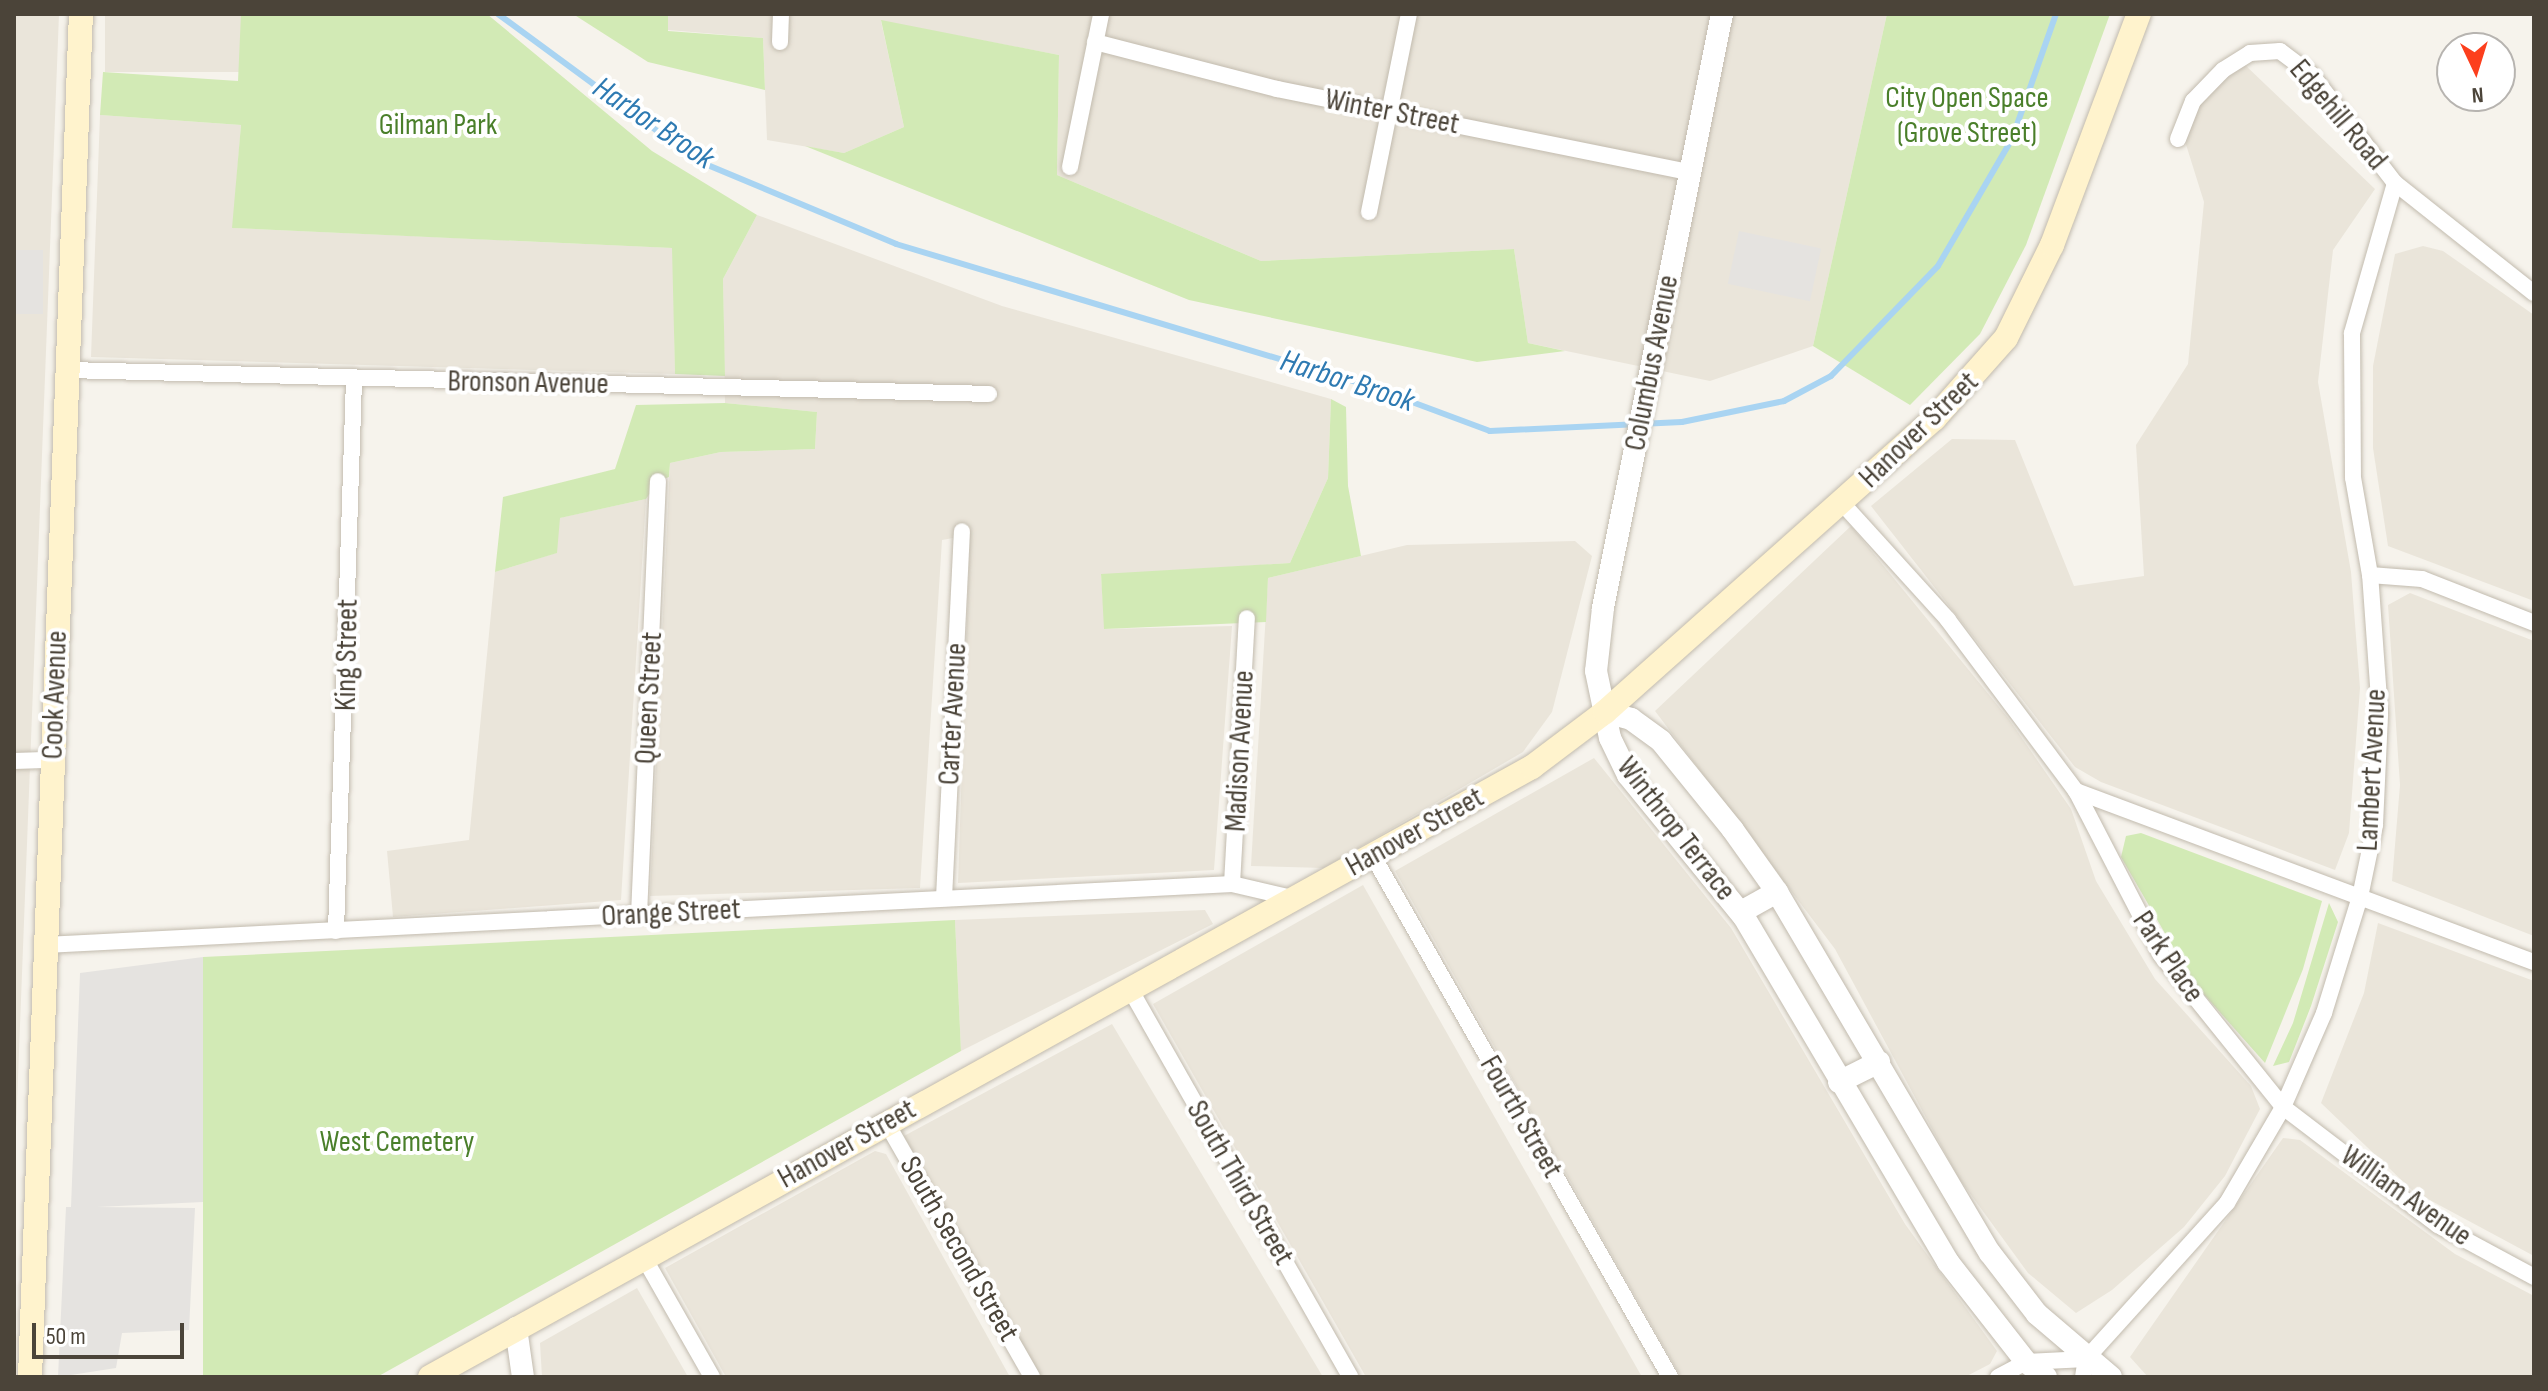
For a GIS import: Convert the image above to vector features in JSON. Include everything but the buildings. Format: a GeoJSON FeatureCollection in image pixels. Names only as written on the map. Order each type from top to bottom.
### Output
{"type":"FeatureCollection","features":[{"type":"Feature","properties":{"kind":"main road","name":"Cook Avenue"},"geometry":{"type":"LineString","coordinates":[[30,1377],[81,14]]}},
{"type":"Feature","properties":{"kind":"main road","name":"Hanover Street"},"geometry":{"type":"LineString","coordinates":[[430,1377],[643,1256],[1532,767],[1605,712],[1843,504],[1973,380],[2006,338],[2037,281],[2139,14]]}},
{"type":"Feature","properties":{"kind":"street"},"geometry":{"type":"LineString","coordinates":[[780,42],[781,14]]}},
{"type":"Feature","properties":{"kind":"street"},"geometry":{"type":"LineString","coordinates":[[1070,167],[1101,14]]}},
{"type":"Feature","properties":{"kind":"street"},"geometry":{"type":"LineString","coordinates":[[1369,212],[1409,14]]}},
{"type":"Feature","properties":{"kind":"street","name":"Columbus Avenue"},"geometry":{"type":"LineString","coordinates":[[1605,712],[1597,650],[1722,14]]}},
{"type":"Feature","properties":{"kind":"street","name":"Winter Street"},"geometry":{"type":"LineString","coordinates":[[1095,42],[1390,112],[1690,172]]}},
{"type":"Feature","properties":{"kind":"street","name":"Edgehill Road"},"geometry":{"type":"LineString","coordinates":[[2178,139],[2193,101],[2223,70],[2250,53],[2280,51],[2311,74],[2395,183],[2534,293]]}},
{"type":"Feature","properties":{"kind":"street","name":"Lambert Avenue"},"geometry":{"type":"LineString","coordinates":[[2085,1368],[2227,1203],[2283,1107],[2324,1013],[2360,897],[2375,825],[2380,713],[2370,575],[2353,478],[2352,333],[2395,183]]}},
{"type":"Feature","properties":{"kind":"street","name":"Bronson Avenue"},"geometry":{"type":"LineString","coordinates":[[68,370],[989,394]]}},
{"type":"Feature","properties":{"kind":"street","name":"King Street"},"geometry":{"type":"LineString","coordinates":[[336,931],[354,379]]}},
{"type":"Feature","properties":{"kind":"street","name":"Queen Street"},"geometry":{"type":"LineString","coordinates":[[639,915],[658,481]]}},
{"type":"Feature","properties":{"kind":"street","name":"Park Place"},"geometry":{"type":"LineString","coordinates":[[1843,504],[1948,620],[2076,791],[2161,955],[2283,1107]]}},
{"type":"Feature","properties":{"kind":"street","name":"Carter Avenue"},"geometry":{"type":"LineString","coordinates":[[944,898],[962,531]]}},
{"type":"Feature","properties":{"kind":"street"},"geometry":{"type":"LineString","coordinates":[[2370,575],[2422,579],[2534,623]]}},
{"type":"Feature","properties":{"kind":"street","name":"Madison Avenue"},"geometry":{"type":"LineString","coordinates":[[1232,884],[1247,618]]}},
{"type":"Feature","properties":{"kind":"street","name":"Winthrop Terrace"},"geometry":{"type":"LineString","coordinates":[[2046,1377],[2026,1362],[1948,1262],[1741,912],[1628,775],[1610,738],[1605,712],[1631,719],[1661,741],[1777,892],[1990,1253],[2037,1314],[2085,1368],[2111,1377]]}},
{"type":"Feature","properties":{"kind":"street"},"geometry":{"type":"LineString","coordinates":[[14,761],[52,760]]}},
{"type":"Feature","properties":{"kind":"street"},"geometry":{"type":"LineString","coordinates":[[2076,791],[2534,962]]}},
{"type":"Feature","properties":{"kind":"street","name":"Fourth Street"},"geometry":{"type":"LineString","coordinates":[[1373,856],[1670,1377]]}},
{"type":"Feature","properties":{"kind":"street","name":"Orange Street"},"geometry":{"type":"LineString","coordinates":[[45,945],[1232,884],[1296,899]]}},
{"type":"Feature","properties":{"kind":"street","name":"Winthrop Terrace"},"geometry":{"type":"LineString","coordinates":[[1741,912],[1777,892]]}},
{"type":"Feature","properties":{"kind":"street","name":"South Third Street"},"geometry":{"type":"LineString","coordinates":[[1130,989],[1350,1377]]}},
{"type":"Feature","properties":{"kind":"street"},"geometry":{"type":"LineString","coordinates":[[1839,1082],[1879,1062]]}},
{"type":"Feature","properties":{"kind":"street","name":"William Avenue"},"geometry":{"type":"LineString","coordinates":[[2283,1107],[2438,1225],[2534,1277]]}},
{"type":"Feature","properties":{"kind":"street","name":"South Second Street"},"geometry":{"type":"LineString","coordinates":[[886,1122],[1032,1377]]}},
{"type":"Feature","properties":{"kind":"street"},"geometry":{"type":"LineString","coordinates":[[643,1256],[712,1377]]}},
{"type":"Feature","properties":{"kind":"street"},"geometry":{"type":"LineString","coordinates":[[516,1328],[523,1377]]}},
{"type":"Feature","properties":{"kind":"street"},"geometry":{"type":"LineString","coordinates":[[1998,1377],[2026,1362],[2085,1368]]}},
{"type":"Feature","properties":{"kind":"shaded area"},"geometry":{"type":"Polygon","coordinates":[[[14,14],[59,14],[14,1181],[14,14]]]}},
{"type":"Feature","properties":{"kind":"shaded area"},"geometry":{"type":"Polygon","coordinates":[[[105,14],[241,14],[241,72],[105,72],[105,14]]]}},
{"type":"Feature","properties":{"kind":"shaded area"},"geometry":{"type":"Polygon","coordinates":[[[668,14],[1887,14],[1813,346],[1710,381],[1528,343],[1514,249],[1261,261],[1057,175],[1059,55],[881,21],[904,127],[844,153],[767,140],[763,38],[668,30],[668,14]]]}},
{"type":"Feature","properties":{"kind":"shaded area"},"geometry":{"type":"Polygon","coordinates":[[[2244,64],[2375,189],[2333,250],[2318,382],[2351,572],[2360,688],[2349,833],[2335,870],[2101,782],[2075,767],[1871,506],[1952,439],[2015,440],[2074,586],[2144,576],[2136,445],[2188,364],[2204,202],[2178,119],[2244,64]]]}},
{"type":"Feature","properties":{"kind":"shaded area"},"geometry":{"type":"Polygon","coordinates":[[[100,115],[241,125],[233,228],[673,248],[675,374],[91,357],[100,115]]]}},
{"type":"Feature","properties":{"kind":"shaded area"},"geometry":{"type":"Polygon","coordinates":[[[757,215],[1002,306],[1331,399],[1328,478],[1290,563],[1101,575],[1105,629],[1232,626],[1214,870],[958,883],[970,535],[942,540],[920,888],[650,896],[670,463],[721,452],[815,449],[817,412],[725,403],[723,279],[757,215]]]}},
{"type":"Feature","properties":{"kind":"shaded area"},"geometry":{"type":"Polygon","coordinates":[[[1739,231],[1821,248],[1810,301],[1728,284],[1739,231]]]}},
{"type":"Feature","properties":{"kind":"shaded area"},"geometry":{"type":"Polygon","coordinates":[[[2423,246],[2443,251],[2534,315],[2534,601],[2388,546],[2373,448],[2373,366],[2395,254],[2423,246]]]}},
{"type":"Feature","properties":{"kind":"shaded area"},"geometry":{"type":"Polygon","coordinates":[[[14,250],[43,250],[43,314],[14,314],[14,250]]]}},
{"type":"Feature","properties":{"kind":"shaded area"},"geometry":{"type":"Polygon","coordinates":[[[646,499],[621,900],[393,917],[387,851],[469,840],[495,572],[556,553],[559,518],[646,499]]]}},
{"type":"Feature","properties":{"kind":"shaded area"},"geometry":{"type":"Polygon","coordinates":[[[1851,526],[2008,718],[2071,809],[2096,881],[2155,979],[2251,1086],[2260,1109],[2225,1176],[2184,1227],[2112,1290],[2076,1313],[2028,1273],[1958,1177],[1835,949],[1655,711],[1851,526]]]}},
{"type":"Feature","properties":{"kind":"shaded area"},"geometry":{"type":"Polygon","coordinates":[[[1575,541],[1592,556],[1552,712],[1523,752],[1324,868],[1251,866],[1268,578],[1407,545],[1575,541]]]}},
{"type":"Feature","properties":{"kind":"shaded area"},"geometry":{"type":"Polygon","coordinates":[[[2410,593],[2534,641],[2534,936],[2392,881],[2400,785],[2388,605],[2410,593]]]}},
{"type":"Feature","properties":{"kind":"shaded area"},"geometry":{"type":"Polygon","coordinates":[[[1594,758],[1731,928],[1905,1224],[1997,1351],[1990,1364],[1965,1377],[1681,1377],[1395,871],[1594,758]]]}},
{"type":"Feature","properties":{"kind":"shaded area"},"geometry":{"type":"Polygon","coordinates":[[[1363,885],[1642,1377],[1366,1377],[1153,1004],[1363,885]]]}},
{"type":"Feature","properties":{"kind":"shaded area"},"geometry":{"type":"Polygon","coordinates":[[[1205,910],[1213,924],[961,1051],[955,920],[1205,910]]]}},
{"type":"Feature","properties":{"kind":"shaded area"},"geometry":{"type":"Polygon","coordinates":[[[2378,923],[2534,981],[2534,1256],[2413,1191],[2321,1103],[2364,993],[2378,923]]]}},
{"type":"Feature","properties":{"kind":"shaded area"},"geometry":{"type":"Polygon","coordinates":[[[203,957],[203,1202],[97,1207],[195,1208],[189,1330],[122,1333],[116,1368],[58,1377],[66,1207],[71,1207],[80,973],[203,957]]]}},
{"type":"Feature","properties":{"kind":"shaded area"},"geometry":{"type":"Polygon","coordinates":[[[1112,1024],[1323,1377],[1038,1377],[904,1136],[1112,1024]]]}},
{"type":"Feature","properties":{"kind":"shaded area"},"geometry":{"type":"Polygon","coordinates":[[[2283,1138],[2300,1140],[2455,1254],[2534,1296],[2534,1377],[2148,1377],[2130,1357],[2283,1138]]]}},
{"type":"Feature","properties":{"kind":"shaded area"},"geometry":{"type":"Polygon","coordinates":[[[875,1151],[886,1154],[1010,1377],[726,1377],[665,1268],[875,1151]]]}},
{"type":"Feature","properties":{"kind":"shaded area"},"geometry":{"type":"Polygon","coordinates":[[[637,1288],[688,1377],[542,1377],[540,1343],[637,1288]]]}},
{"type":"Feature","properties":{"kind":"green space","name":"Gilman Park"},"geometry":{"type":"Polygon","coordinates":[[[241,14],[487,14],[652,151],[757,215],[723,279],[725,376],[675,374],[672,248],[232,228],[241,125],[100,115],[103,72],[238,81],[241,14]]]}},
{"type":"Feature","properties":{"kind":"green space"},"geometry":{"type":"Polygon","coordinates":[[[573,14],[668,14],[668,31],[763,38],[765,90],[648,62],[573,14]]]}},
{"type":"Feature","properties":{"kind":"green space","name":"City Open Space (Grove Street)"},"geometry":{"type":"Polygon","coordinates":[[[1887,14],[2110,14],[2026,245],[1980,334],[1910,405],[1813,346],[1887,14]]]}},
{"type":"Feature","properties":{"kind":"green space"},"geometry":{"type":"Polygon","coordinates":[[[881,20],[1059,55],[1057,175],[1261,261],[1514,249],[1528,343],[1565,351],[1477,362],[1189,300],[805,146],[844,153],[904,127],[881,20]]]}},
{"type":"Feature","properties":{"kind":"green space"},"geometry":{"type":"Polygon","coordinates":[[[1331,399],[1346,407],[1348,486],[1361,556],[1268,578],[1266,622],[1104,629],[1101,574],[1290,563],[1328,478],[1331,399]]]}},
{"type":"Feature","properties":{"kind":"green space"},"geometry":{"type":"Polygon","coordinates":[[[725,403],[817,412],[815,449],[721,452],[670,463],[669,477],[658,481],[646,499],[560,518],[557,553],[495,572],[503,497],[615,469],[636,405],[725,403]]]}},
{"type":"Feature","properties":{"kind":"green space"},"geometry":{"type":"Polygon","coordinates":[[[2141,833],[2322,901],[2303,969],[2265,1063],[2193,982],[2121,857],[2126,836],[2141,833]]]}},
{"type":"Feature","properties":{"kind":"green space"},"geometry":{"type":"Polygon","coordinates":[[[2329,903],[2338,922],[2311,1006],[2289,1062],[2273,1066],[2293,1023],[2329,903]]]}},
{"type":"Feature","properties":{"kind":"green space","name":"West Cemetery"},"geometry":{"type":"Polygon","coordinates":[[[955,920],[961,1051],[377,1377],[203,1377],[203,957],[955,920]]]}},
{"type":"Feature","properties":{"kind":"waterway","name":"Harbor Brook"},"geometry":{"type":"LineString","coordinates":[[498,14],[698,161],[896,244],[1369,386],[1490,431],[1682,422],[1784,401],[1831,376],[1938,266],[2012,139],[2056,14]]}}]}
